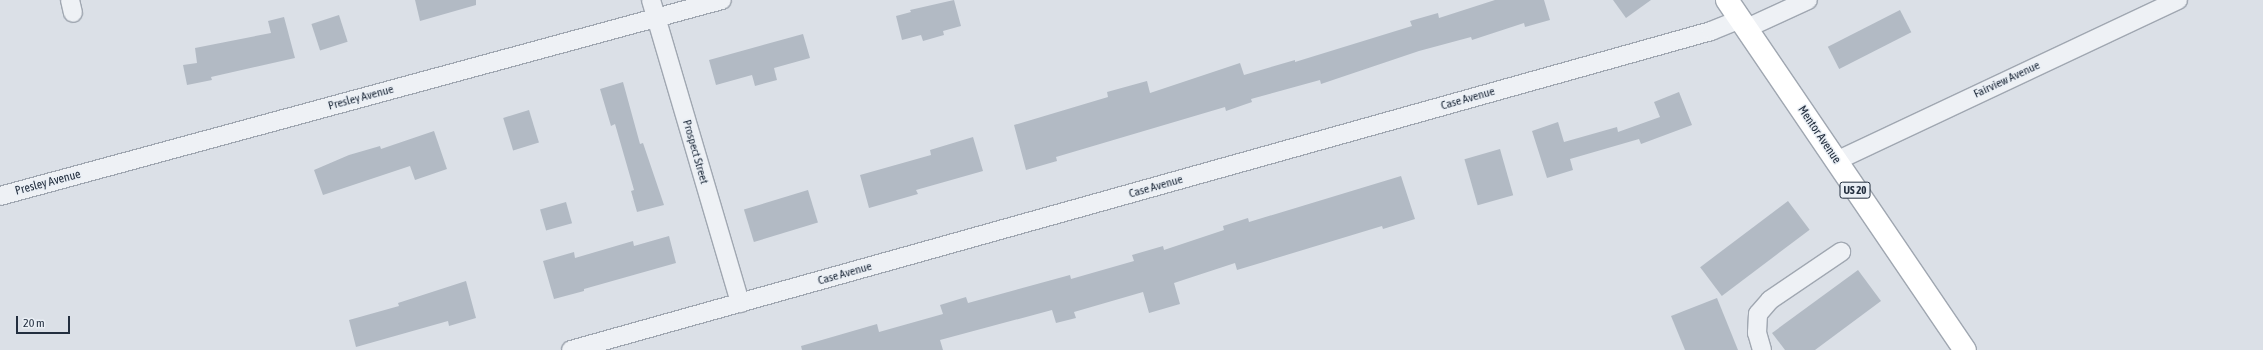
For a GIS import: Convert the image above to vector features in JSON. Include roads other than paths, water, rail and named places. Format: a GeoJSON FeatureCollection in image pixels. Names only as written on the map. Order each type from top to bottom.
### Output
{"type":"FeatureCollection","features":[{"type":"Feature","properties":{"kind":"main road","name":"Mentor Avenue"},"geometry":{"type":"LineString","coordinates":[[1726,0],[1744,24],[1965,350]]}},
{"type":"Feature","properties":{"kind":"street","name":"Prospect Street"},"geometry":{"type":"LineString","coordinates":[[651,0],[740,303]]}},
{"type":"Feature","properties":{"kind":"street","name":"Presley Avenue"},"geometry":{"type":"LineString","coordinates":[[0,196],[722,0]]}},
{"type":"Feature","properties":{"kind":"street","name":"Case Avenue"},"geometry":{"type":"LineString","coordinates":[[571,350],[1711,31],[1744,24],[1808,0]]}},
{"type":"Feature","properties":{"kind":"street","name":"Fairview Avenue"},"geometry":{"type":"LineString","coordinates":[[1836,161],[2178,0]]}},
{"type":"Feature","properties":{"kind":"street"},"geometry":{"type":"LineString","coordinates":[[1762,350],[1757,333],[1758,314],[1770,300],[1841,252]]}}]}
